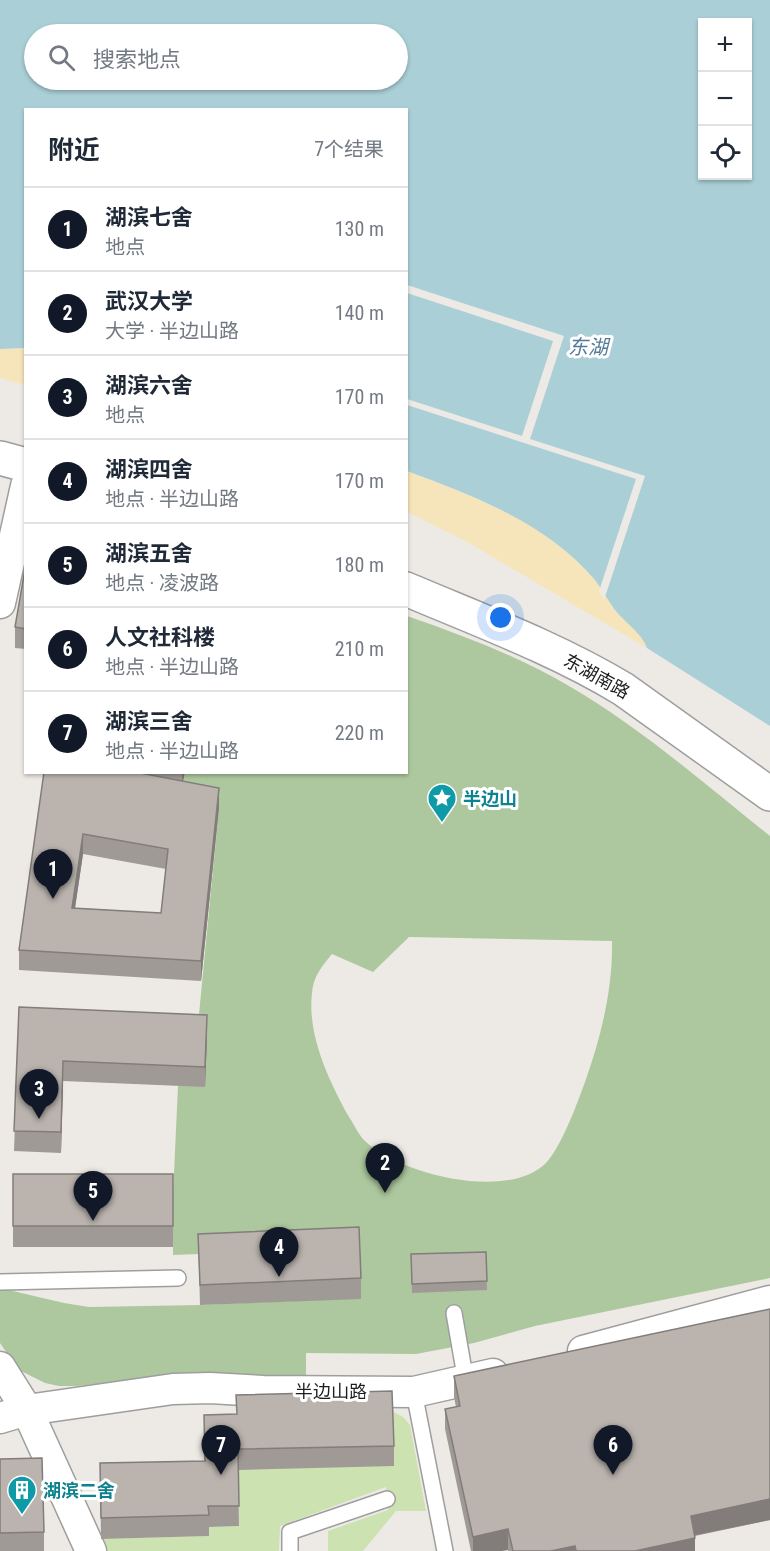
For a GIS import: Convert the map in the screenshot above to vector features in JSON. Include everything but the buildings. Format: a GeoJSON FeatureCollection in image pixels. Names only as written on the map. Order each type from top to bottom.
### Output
{"type":"FeatureCollection","features":[{"type":"Feature","properties":{"kind":"street"},"geometry":{"type":"LineString","coordinates":[[0,527],[16,468]]}},
{"type":"Feature","properties":{"kind":"street"},"geometry":{"type":"LineString","coordinates":[[0,603],[16,468]]}},
{"type":"Feature","properties":{"kind":"street","name":"东湖南路"},"geometry":{"type":"LineString","coordinates":[[408,590],[540,646],[598,674],[623,689],[770,794]]}},
{"type":"Feature","properties":{"kind":"street"},"geometry":{"type":"LineString","coordinates":[[556,1358],[770,1301]]}},
{"type":"Feature","properties":{"kind":"street"},"geometry":{"type":"LineString","coordinates":[[0,1367],[14,1414],[91,1551]]}},
{"type":"Feature","properties":{"kind":"street","name":"半边山路"},"geometry":{"type":"LineString","coordinates":[[14,1414],[173,1389],[414,1392],[466,1382],[522,1367]]}},
{"type":"Feature","properties":{"kind":"lane"},"geometry":{"type":"LineString","coordinates":[[0,1282],[178,1278]]}},
{"type":"Feature","properties":{"kind":"lane"},"geometry":{"type":"LineString","coordinates":[[454,1313],[466,1382]]}},
{"type":"Feature","properties":{"kind":"lane"},"geometry":{"type":"LineString","coordinates":[[414,1392],[445,1551]]}},
{"type":"Feature","properties":{"kind":"lane"},"geometry":{"type":"LineString","coordinates":[[290,1551],[290,1532],[387,1499]]}},
{"type":"Feature","properties":{"kind":"green space"},"geometry":{"type":"Polygon","coordinates":[[[408,616],[490,647],[530,665],[596,702],[647,738],[770,836],[770,1278],[535,1326],[474,1343],[416,1354],[306,1353],[306,1375],[170,1376],[59,1386],[45,1383],[21,1371],[0,1343],[0,1288],[89,1307],[361,1298],[358,1248],[173,1255],[178,1086],[197,1035],[219,808],[179,800],[185,774],[408,774],[408,616]],[[409,937],[373,972],[332,954],[314,982],[311,1009],[313,1025],[327,1073],[341,1103],[362,1138],[380,1152],[401,1163],[453,1179],[480,1182],[505,1181],[527,1175],[545,1164],[557,1148],[585,1082],[605,1013],[612,941],[409,937]]]}},
{"type":"Feature","properties":{"kind":"green space"},"geometry":{"type":"Polygon","coordinates":[[[392,1411],[403,1417],[410,1425],[426,1511],[396,1511],[363,1551],[328,1551],[328,1531],[388,1510],[386,1487],[280,1526],[279,1551],[107,1551],[101,1539],[208,1536],[208,1527],[239,1526],[238,1470],[392,1411]]]}},
{"type":"Feature","properties":{"kind":"sand"},"geometry":{"type":"Polygon","coordinates":[[[24,348],[24,385],[0,378],[0,349],[24,348]]]}},
{"type":"Feature","properties":{"kind":"sand"},"geometry":{"type":"Polygon","coordinates":[[[408,472],[483,501],[555,542],[595,580],[615,610],[637,633],[647,648],[469,543],[408,512],[408,472]]]}},
{"type":"Feature","properties":{"kind":"water","name":"东湖"},"geometry":{"type":"Polygon","coordinates":[[[0,0],[770,0],[770,726],[647,648],[637,633],[615,610],[595,580],[555,542],[483,501],[408,471],[408,108],[24,108],[24,348],[0,349],[0,0]]]}},
{"type":"Feature","properties":{"kind":"pier"},"geometry":{"type":"Polygon","coordinates":[[[408,285],[564,336],[530,439],[645,476],[604,600],[599,591],[636,479],[408,405],[408,399],[522,436],[553,341],[408,293],[408,285]]]}},
{"type":"Feature","properties":{"kind":"place","name":"半边山"},"geometry":{"type":"Point","coordinates":[442,824]}},
{"type":"Feature","properties":{"kind":"place","name":"湖滨七舍"},"geometry":{"type":"Point","coordinates":[53,899]}},
{"type":"Feature","properties":{"kind":"place","name":"湖滨六舍"},"geometry":{"type":"Point","coordinates":[39,1119]}},
{"type":"Feature","properties":{"kind":"place","name":"武汉大学"},"geometry":{"type":"Point","coordinates":[385,1193]}},
{"type":"Feature","properties":{"kind":"place","name":"湖滨五舍"},"geometry":{"type":"Point","coordinates":[93,1221]}},
{"type":"Feature","properties":{"kind":"place","name":"湖滨四舍"},"geometry":{"type":"Point","coordinates":[279,1277]}},
{"type":"Feature","properties":{"kind":"place","name":"湖滨三舍"},"geometry":{"type":"Point","coordinates":[221,1475]}},
{"type":"Feature","properties":{"kind":"place","name":"人文社科楼"},"geometry":{"type":"Point","coordinates":[613,1475]}},
{"type":"Feature","properties":{"kind":"place","name":"湖滨二舍"},"geometry":{"type":"Point","coordinates":[22,1516]}}]}
